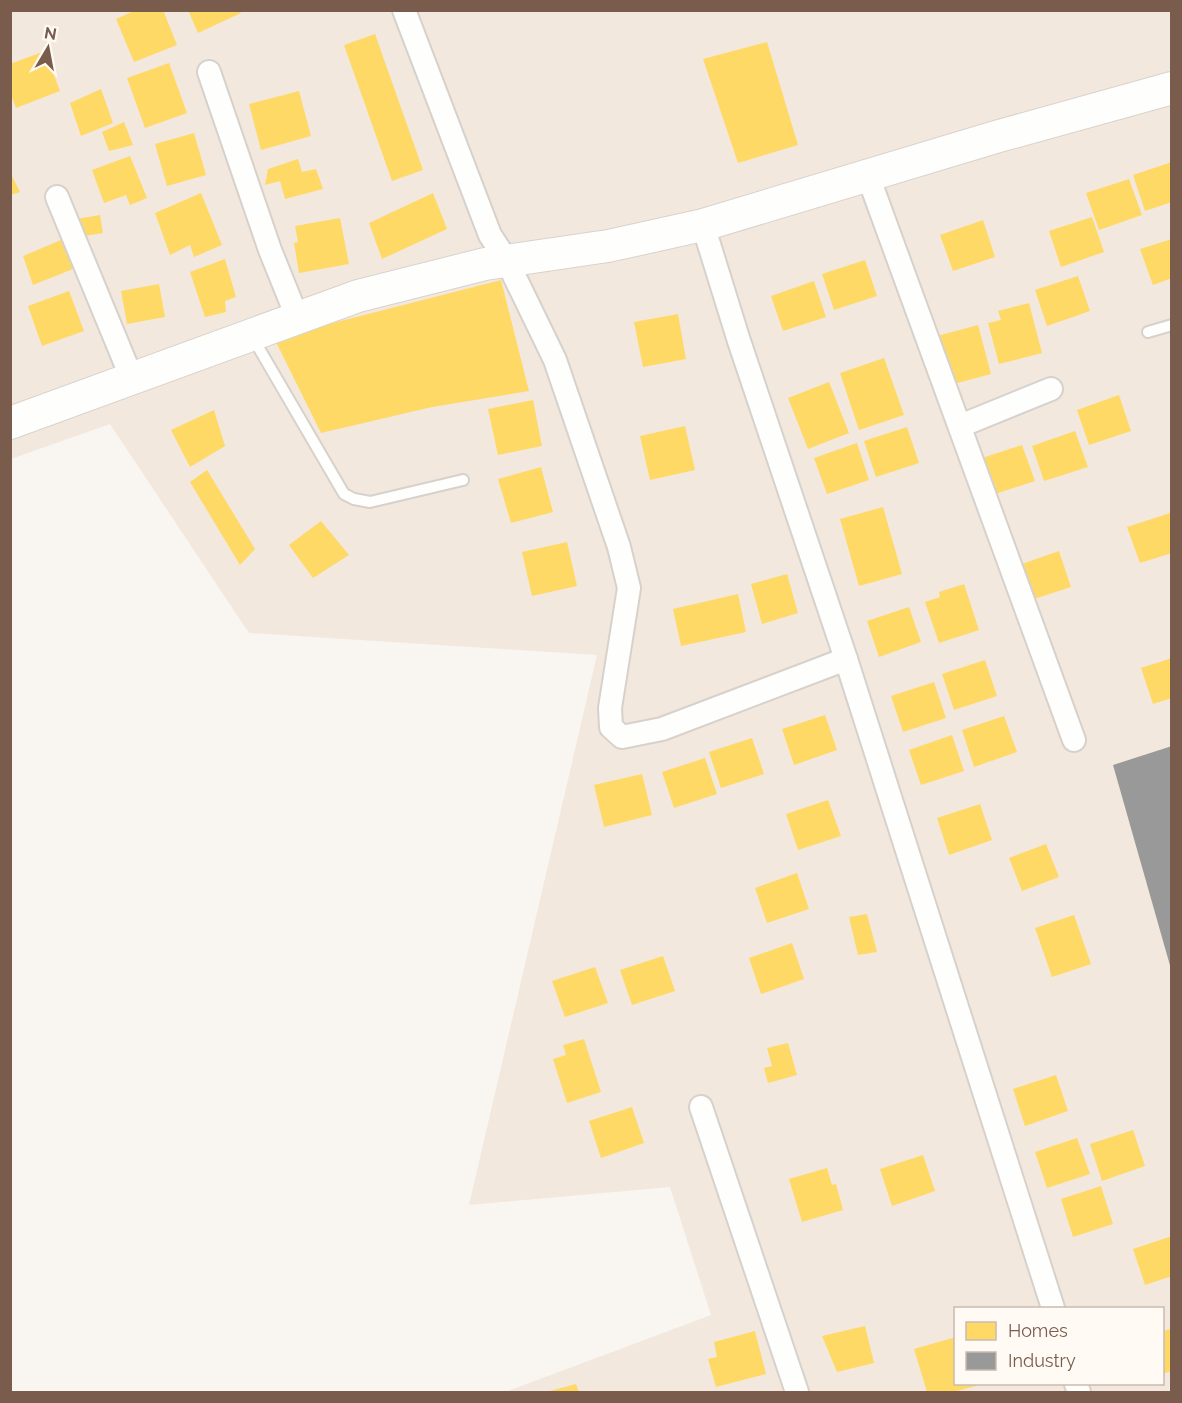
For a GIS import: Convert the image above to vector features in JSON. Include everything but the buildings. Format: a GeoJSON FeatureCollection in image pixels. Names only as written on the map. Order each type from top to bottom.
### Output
{"type":"FeatureCollection","features":[{"type":"Feature","properties":{"kind":"street"},"geometry":{"type":"LineString","coordinates":[[404,10],[490,235],[507,261],[555,360],[620,547],[629,588],[610,708],[611,727],[621,737],[662,729],[846,659]]}},
{"type":"Feature","properties":{"kind":"street"},"geometry":{"type":"LineString","coordinates":[[209,72],[270,250],[297,317]]}},
{"type":"Feature","properties":{"kind":"street"},"geometry":{"type":"LineString","coordinates":[[10,423],[297,317],[378,290],[485,264],[608,246],[703,225],[1172,88]]}},
{"type":"Feature","properties":{"kind":"street"},"geometry":{"type":"LineString","coordinates":[[868,176],[1074,740]]}},
{"type":"Feature","properties":{"kind":"street"},"geometry":{"type":"LineString","coordinates":[[57,197],[132,379]]}},
{"type":"Feature","properties":{"kind":"street"},"geometry":{"type":"LineString","coordinates":[[703,225],[739,342],[846,659],[1053,1307]]}},
{"type":"Feature","properties":{"kind":"street"},"geometry":{"type":"LineString","coordinates":[[960,426],[1052,389]]}},
{"type":"Feature","properties":{"kind":"street"},"geometry":{"type":"LineString","coordinates":[[701,1107],[797,1392]]}},
{"type":"Feature","properties":{"kind":"lane"},"geometry":{"type":"LineString","coordinates":[[1148,332],[1172,325]]}},
{"type":"Feature","properties":{"kind":"lane"},"geometry":{"type":"LineString","coordinates":[[251,335],[344,494],[354,499],[370,502],[464,480]]}},
{"type":"Feature","properties":{"kind":"shaded area"},"geometry":{"type":"Polygon","coordinates":[[[10,11],[1171,11],[1171,1392],[505,1392],[711,1315],[670,1187],[469,1205],[597,655],[249,633],[110,424],[11,459],[10,11]]]}}]}
